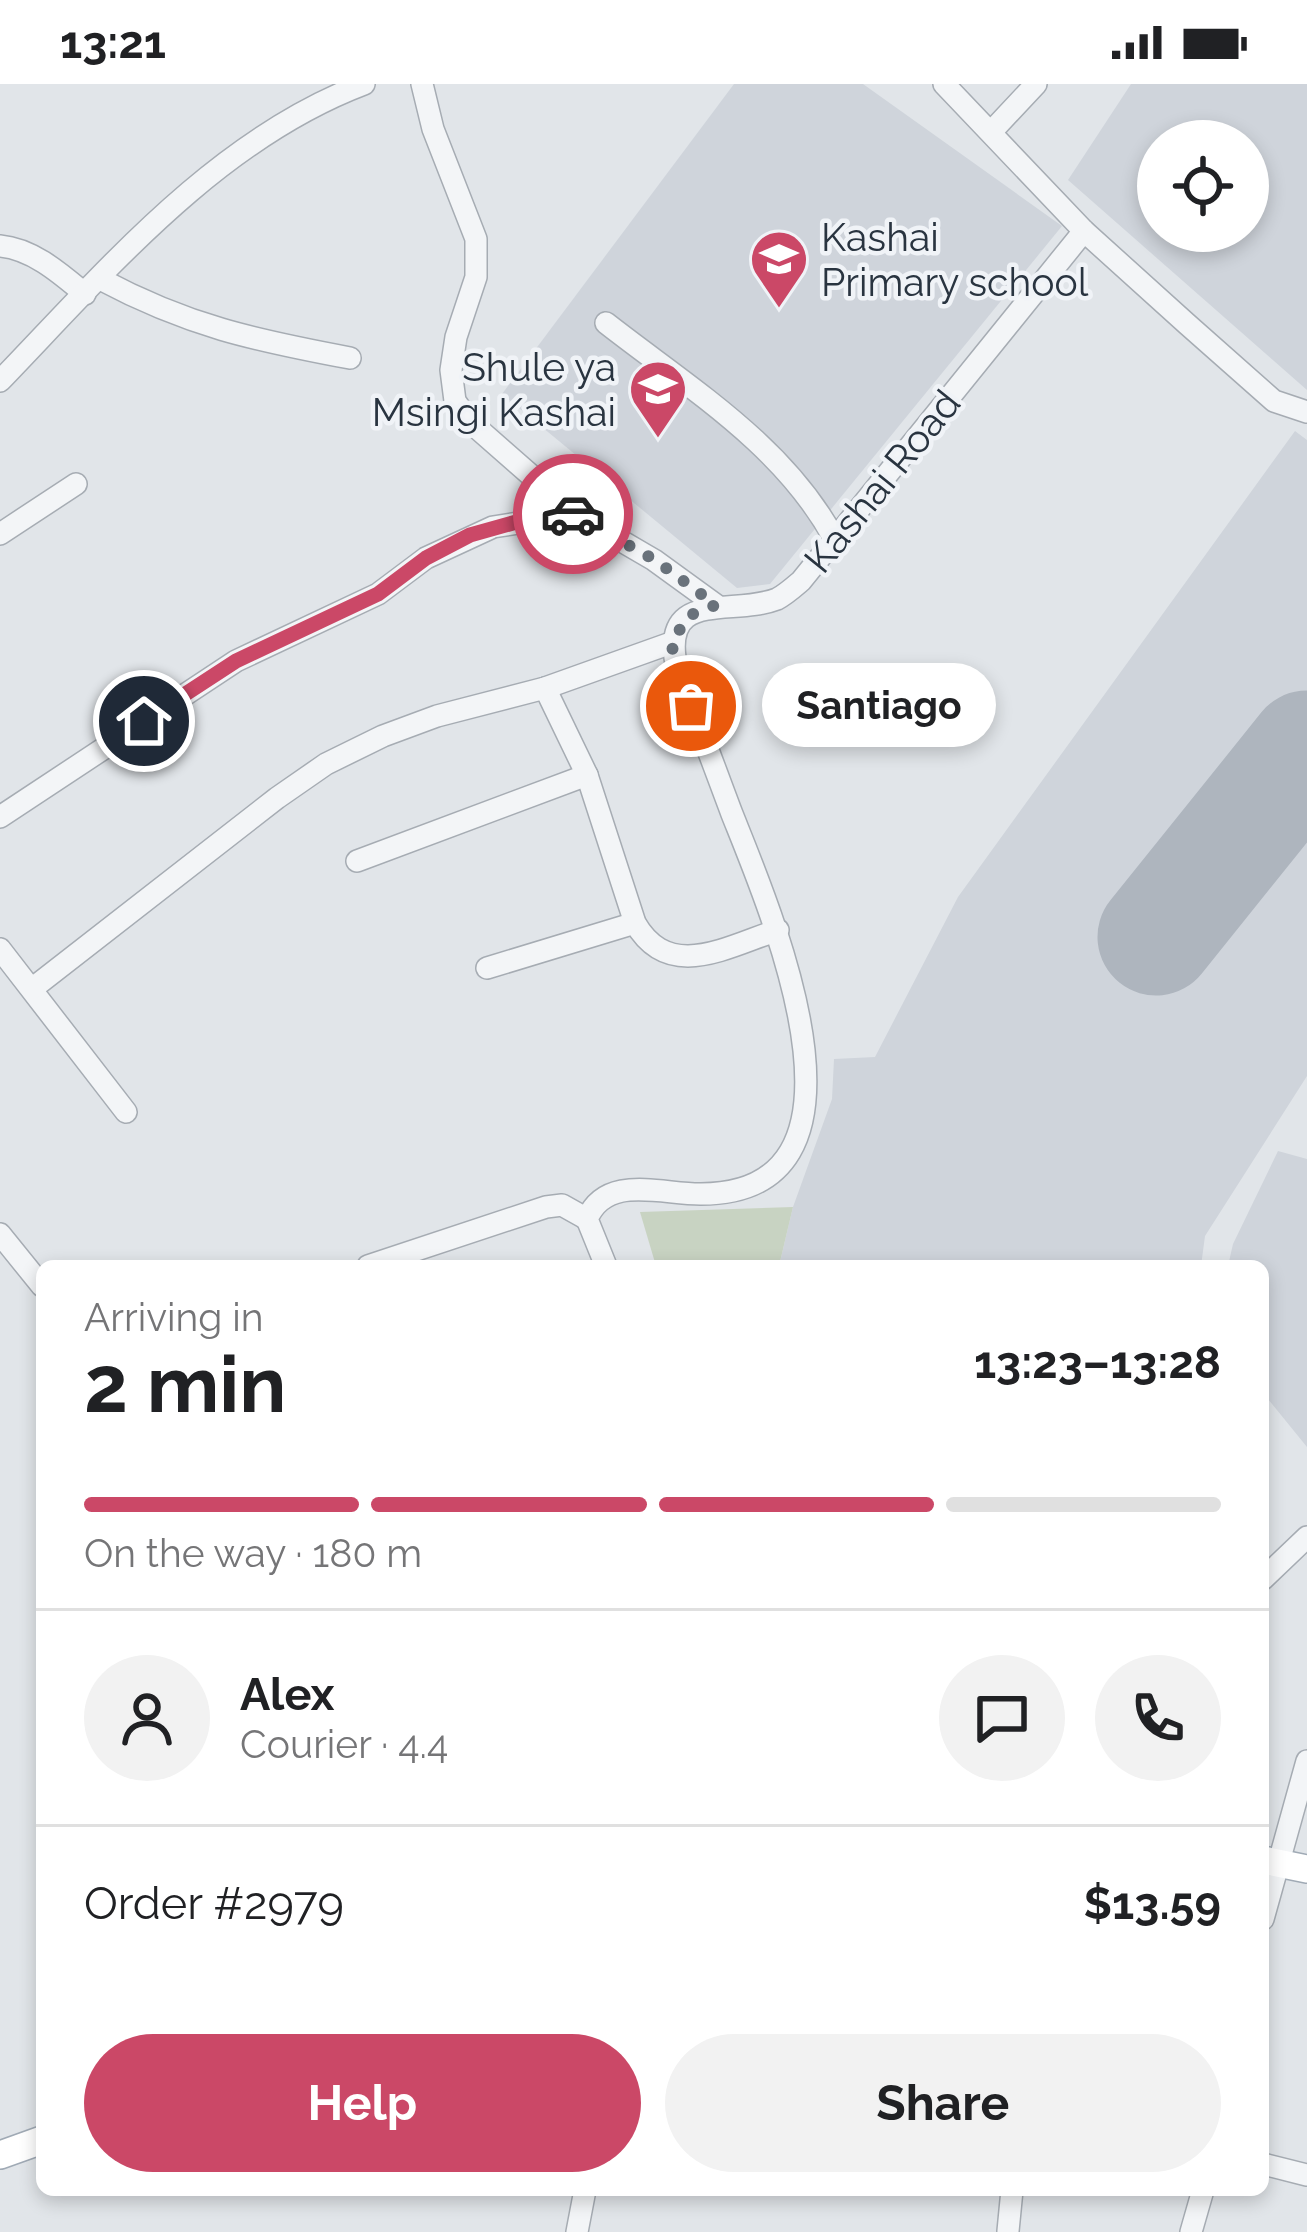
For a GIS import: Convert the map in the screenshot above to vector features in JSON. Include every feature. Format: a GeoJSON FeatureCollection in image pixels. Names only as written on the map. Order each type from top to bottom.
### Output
{"type":"FeatureCollection","features":[{"type":"Feature","properties":{"kind":"main road"},"geometry":{"type":"LineString","coordinates":[[1270,1861],[1307,1869]]}},
{"type":"Feature","properties":{"kind":"main road"},"geometry":{"type":"LineString","coordinates":[[0,2156],[36,2142]]}},
{"type":"Feature","properties":{"kind":"street"},"geometry":{"type":"LineString","coordinates":[[0,381],[92,286],[241,149],[316,102],[364,84]]}},
{"type":"Feature","properties":{"kind":"street"},"geometry":{"type":"LineString","coordinates":[[422,84],[433,129],[462,193],[476,239],[476,277],[456,337],[451,370],[455,400],[469,421],[575,514],[655,560],[716,605]]}},
{"type":"Feature","properties":{"kind":"street"},"geometry":{"type":"LineString","coordinates":[[944,84],[1084,230],[1274,401],[1307,412]]}},
{"type":"Feature","properties":{"kind":"street"},"geometry":{"type":"LineString","coordinates":[[992,131],[1036,84]]}},
{"type":"Feature","properties":{"kind":"street","name":"Kashai Road"},"geometry":{"type":"LineString","coordinates":[[716,605],[778,598],[801,581],[1084,230]]}},
{"type":"Feature","properties":{"kind":"street"},"geometry":{"type":"LineString","coordinates":[[0,246],[201,326],[350,358]]}},
{"type":"Feature","properties":{"kind":"street"},"geometry":{"type":"LineString","coordinates":[[606,323],[760,444],[815,502],[836,540]]}},
{"type":"Feature","properties":{"kind":"street"},"geometry":{"type":"LineString","coordinates":[[0,534],[76,484]]}},
{"type":"Feature","properties":{"kind":"street"},"geometry":{"type":"LineString","coordinates":[[0,817],[236,661],[378,594],[440,550],[493,527],[575,514]]}},
{"type":"Feature","properties":{"kind":"street"},"geometry":{"type":"LineString","coordinates":[[33,988],[326,764],[437,716],[545,688],[671,644],[688,616],[716,605]]}},
{"type":"Feature","properties":{"kind":"street"},"geometry":{"type":"LineString","coordinates":[[587,1219],[603,1194],[629,1190],[736,1192],[766,1180],[790,1154],[806,1084],[804,1038],[778,930],[671,644]]}},
{"type":"Feature","properties":{"kind":"street"},"geometry":{"type":"LineString","coordinates":[[545,688],[586,775],[635,923],[646,943],[662,954],[694,956],[778,930]]}},
{"type":"Feature","properties":{"kind":"street"},"geometry":{"type":"LineString","coordinates":[[358,861],[586,775]]}},
{"type":"Feature","properties":{"kind":"street"},"geometry":{"type":"LineString","coordinates":[[487,968],[635,923]]}},
{"type":"Feature","properties":{"kind":"street"},"geometry":{"type":"LineString","coordinates":[[0,950],[126,1112]]}},
{"type":"Feature","properties":{"kind":"street"},"geometry":{"type":"LineString","coordinates":[[386,1260],[562,1205],[587,1219],[604,1260]]}},
{"type":"Feature","properties":{"kind":"street"},"geometry":{"type":"LineString","coordinates":[[0,1234],[36,1279]]}},
{"type":"Feature","properties":{"kind":"street"},"geometry":{"type":"LineString","coordinates":[[1269,1574],[1307,1537]]}},
{"type":"Feature","properties":{"kind":"street"},"geometry":{"type":"LineString","coordinates":[[1270,1861],[1307,1761]]}},
{"type":"Feature","properties":{"kind":"street"},"geometry":{"type":"LineString","coordinates":[[1269,2166],[1307,2175]]}},
{"type":"Feature","properties":{"kind":"street"},"geometry":{"type":"LineString","coordinates":[[577,2232],[584,2196]]}},
{"type":"Feature","properties":{"kind":"street"},"geometry":{"type":"LineString","coordinates":[[1008,2231],[1011,2196]]}},
{"type":"Feature","properties":{"kind":"street"},"geometry":{"type":"LineString","coordinates":[[1191,2232],[1202,2196]]}},
{"type":"Feature","properties":{"kind":"shaded area","name":"Kashai Primary school"},"geometry":{"type":"Polygon","coordinates":[[[734,84],[863,84],[1062,226],[770,584],[737,588],[502,394],[734,84]]]}},
{"type":"Feature","properties":{"kind":"shaded area"},"geometry":{"type":"Polygon","coordinates":[[[1131,84],[1307,84],[1307,390],[1150,252],[1269,252],[1269,120],[1137,120],[1137,241],[1068,180],[1131,84]]]}},
{"type":"Feature","properties":{"kind":"shaded area"},"geometry":{"type":"Polygon","coordinates":[[[1295,431],[1307,440],[1307,1076],[1205,1236],[1202,1260],[780,1260],[793,1207],[832,1099],[834,1059],[875,1057],[958,897],[1295,431]]]}},
{"type":"Feature","properties":{"kind":"shaded area"},"geometry":{"type":"Polygon","coordinates":[[[1278,1151],[1307,1159],[1307,1447],[1269,1400],[1269,1260],[1229,1260],[1278,1151]]]}},
{"type":"Feature","properties":{"kind":"green space"},"geometry":{"type":"Polygon","coordinates":[[[793,1207],[780,1260],[654,1260],[640,1212],[793,1207]]]}},
{"type":"Feature","properties":{"kind":"runway"},"geometry":{"type":"LineString","coordinates":[[1156,937],[1307,749]]}},
{"type":"Feature","properties":{"kind":"way so far"},"geometry":{"type":"LineString","coordinates":[[573,514],[655,560],[716,605],[688,616],[671,644],[691,706]]}},
{"type":"Feature","properties":{"kind":"place","name":"Kashai Primary school"},"geometry":{"type":"Point","coordinates":[779,310]}},
{"type":"Feature","properties":{"kind":"place","name":"Shule ya Msingi Kashai"},"geometry":{"type":"Point","coordinates":[658,440]}},
{"type":"Feature","properties":{"kind":"place","name":"Santiago"},"geometry":{"type":"Point","coordinates":[691,706]}},
{"type":"Feature","properties":{"kind":"route"},"geometry":{"type":"LineString","coordinates":[[144,721],[236,661],[378,594],[426,558],[470,535],[520,521],[573,514]]}}]}
